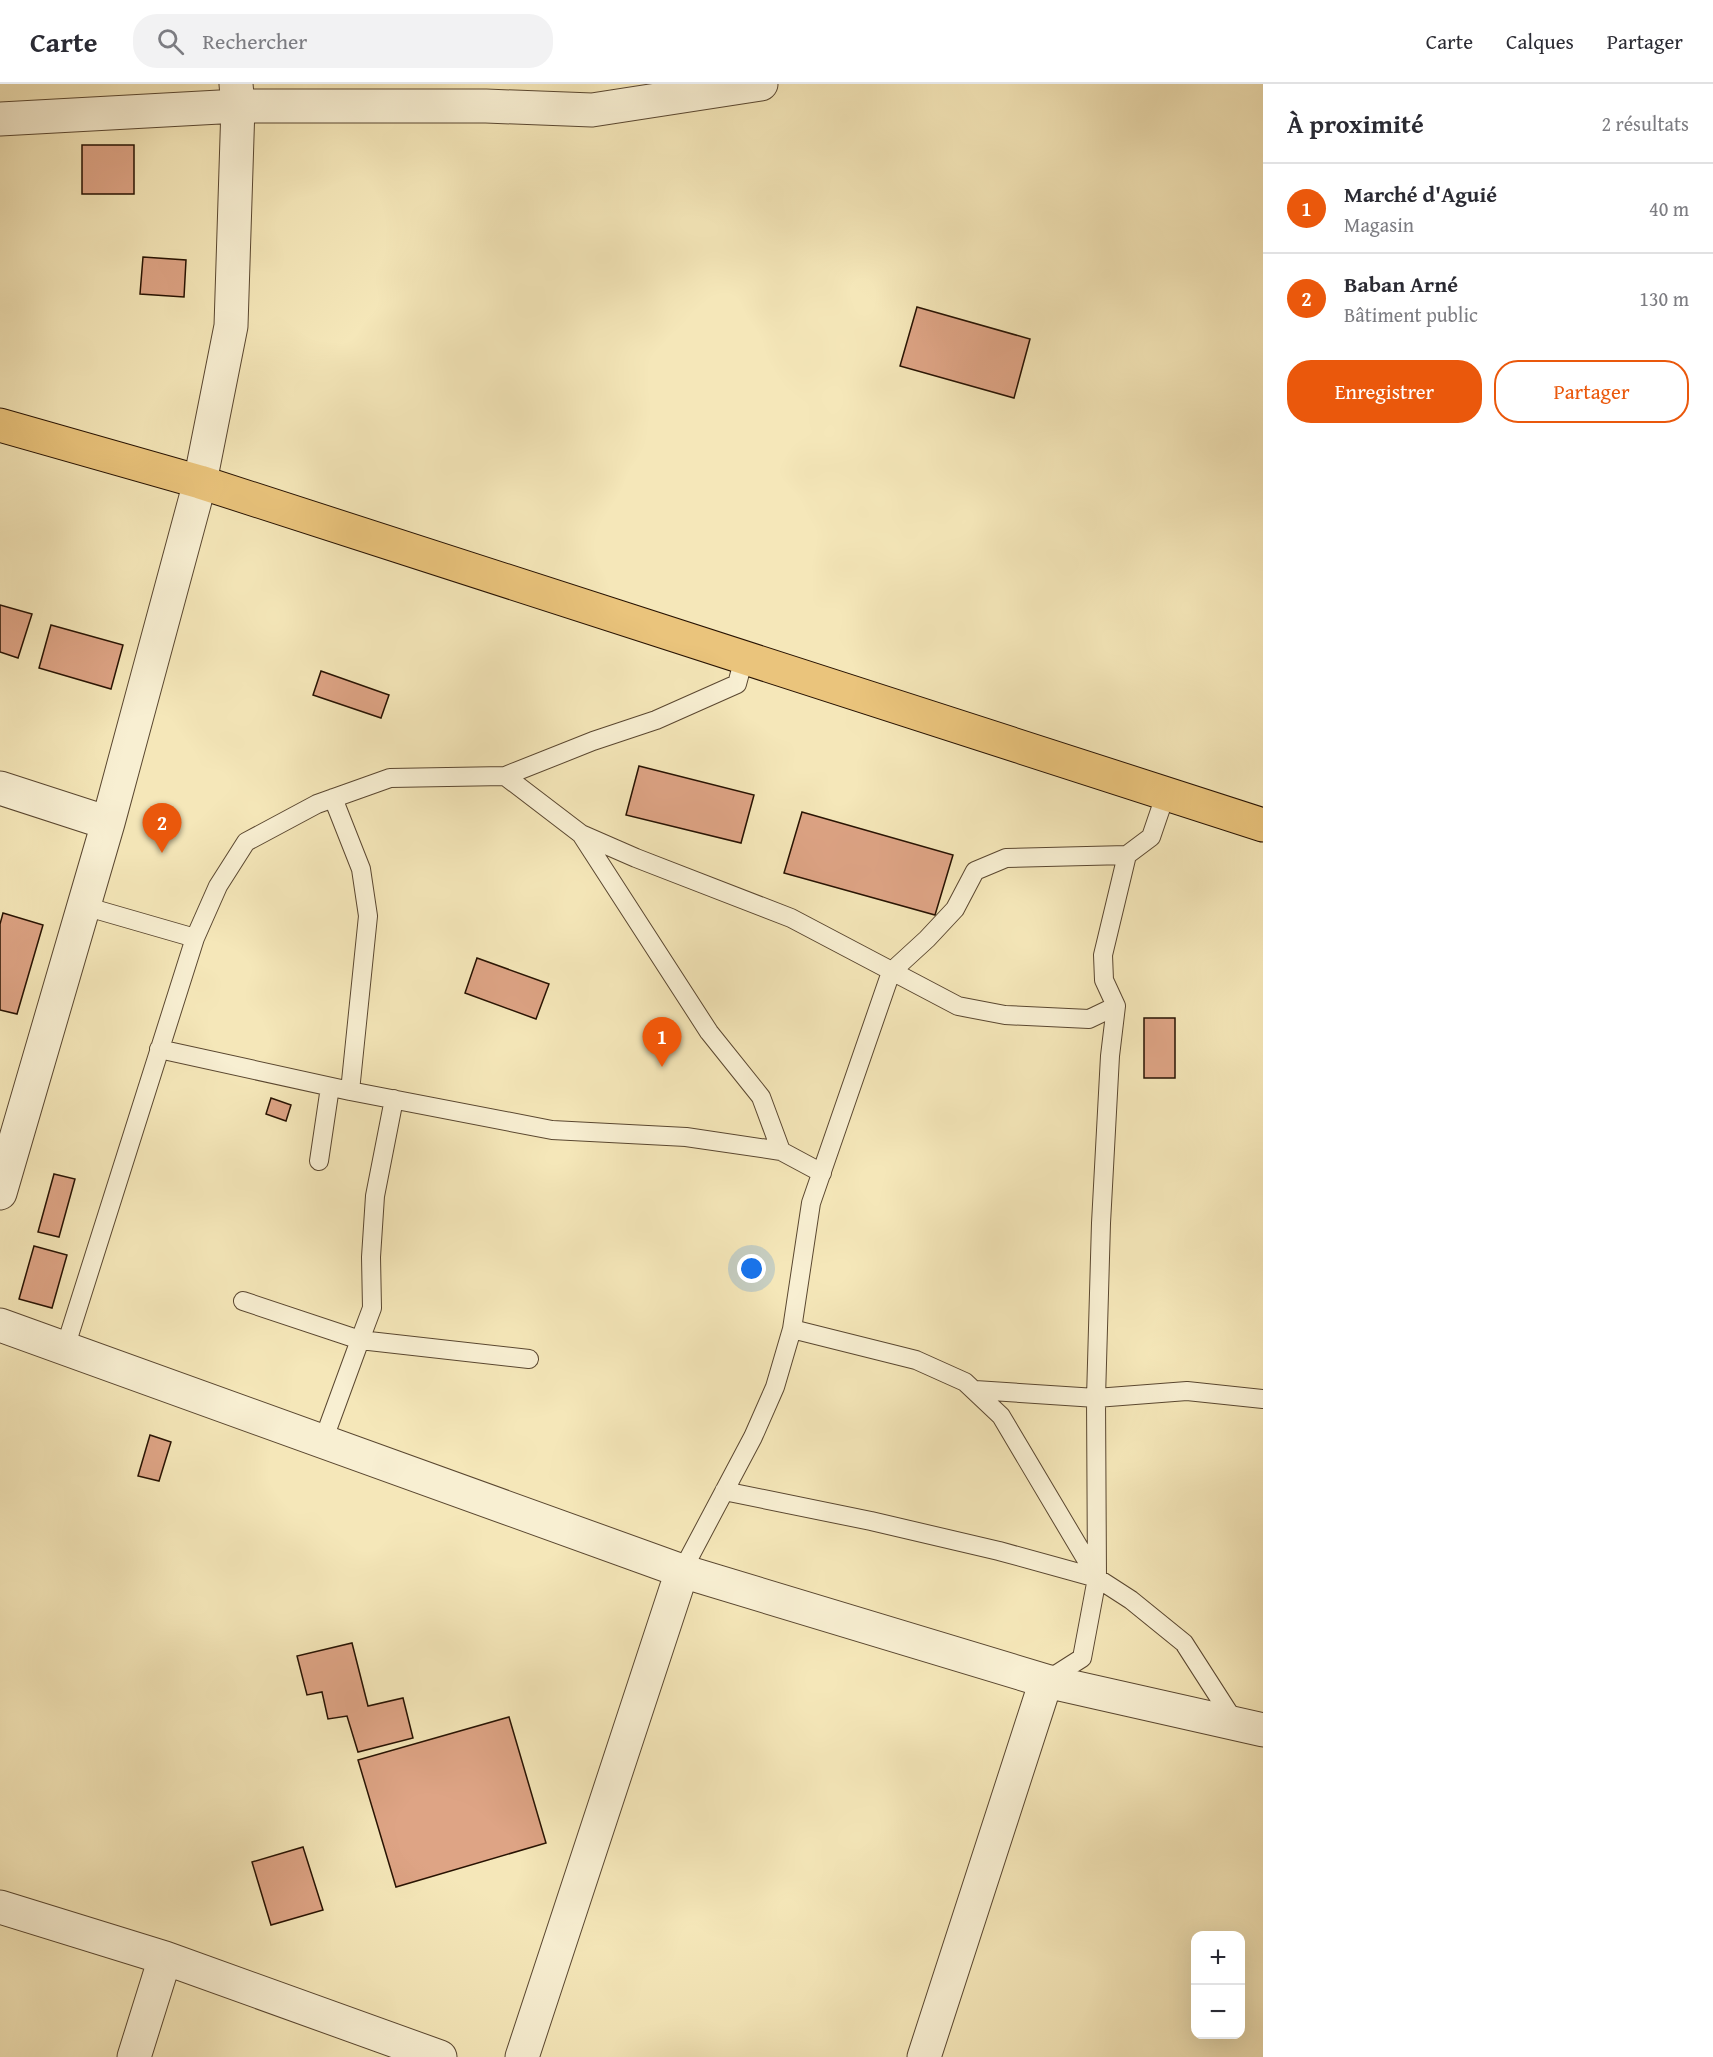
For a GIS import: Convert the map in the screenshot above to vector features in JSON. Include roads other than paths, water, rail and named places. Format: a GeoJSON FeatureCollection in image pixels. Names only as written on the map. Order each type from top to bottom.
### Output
{"type":"FeatureCollection","features":[{"type":"Feature","properties":{"kind":"highway"},"geometry":{"type":"LineString","coordinates":[[0,425],[200,482],[1263,825]]}},
{"type":"Feature","properties":{"kind":"street"},"geometry":{"type":"LineString","coordinates":[[0,118],[237,95],[592,110],[761,84]]}},
{"type":"Feature","properties":{"kind":"street"},"geometry":{"type":"LineString","coordinates":[[0,1193],[108,823],[200,482],[231,326],[237,95]]}},
{"type":"Feature","properties":{"kind":"street"},"geometry":{"type":"LineString","coordinates":[[0,789],[108,823]]}},
{"type":"Feature","properties":{"kind":"street"},"geometry":{"type":"LineString","coordinates":[[0,1324],[682,1571],[1046,1681],[1249,1727]]}},
{"type":"Feature","properties":{"kind":"street"},"geometry":{"type":"LineString","coordinates":[[522,2057],[682,1571]]}},
{"type":"Feature","properties":{"kind":"street"},"geometry":{"type":"LineString","coordinates":[[924,2057],[1046,1681]]}},
{"type":"Feature","properties":{"kind":"street"},"geometry":{"type":"LineString","coordinates":[[0,1907],[165,1958],[440,2057]]}},
{"type":"Feature","properties":{"kind":"street"},"geometry":{"type":"LineString","coordinates":[[134,2057],[165,1958]]}},
{"type":"Feature","properties":{"kind":"lane"},"geometry":{"type":"LineString","coordinates":[[65,1348],[195,938],[218,886],[246,842],[317,804],[390,778],[505,776],[593,741],[656,720],[737,684],[744,658]]}},
{"type":"Feature","properties":{"kind":"lane"},"geometry":{"type":"LineString","coordinates":[[505,776],[581,834],[636,858],[791,918],[958,1006],[1005,1015],[1089,1019],[1116,1006]]}},
{"type":"Feature","properties":{"kind":"lane"},"geometry":{"type":"LineString","coordinates":[[682,1571],[753,1437],[775,1387],[792,1329],[812,1203],[891,972],[955,909],[975,871],[1006,858],[1127,855],[1151,837],[1166,794]]}},
{"type":"Feature","properties":{"kind":"lane"},"geometry":{"type":"LineString","coordinates":[[333,798],[362,869],[368,916],[350,1091]]}},
{"type":"Feature","properties":{"kind":"lane"},"geometry":{"type":"LineString","coordinates":[[581,834],[709,1032],[761,1097],[781,1151]]}},
{"type":"Feature","properties":{"kind":"lane"},"geometry":{"type":"LineString","coordinates":[[1046,1681],[1082,1658],[1097,1578],[1096,1398],[1101,1222],[1110,1056],[1116,1006],[1104,980],[1103,955],[1127,855]]}},
{"type":"Feature","properties":{"kind":"lane"},"geometry":{"type":"LineString","coordinates":[[84,906],[195,938]]}},
{"type":"Feature","properties":{"kind":"lane"},"geometry":{"type":"LineString","coordinates":[[159,1049],[330,1087],[552,1130],[686,1137],[781,1151],[822,1173]]}},
{"type":"Feature","properties":{"kind":"lane"},"geometry":{"type":"LineString","coordinates":[[319,1161],[330,1087]]}},
{"type":"Feature","properties":{"kind":"lane"},"geometry":{"type":"LineString","coordinates":[[323,1441],[372,1308],[370,1257],[375,1196],[394,1099]]}},
{"type":"Feature","properties":{"kind":"lane"},"geometry":{"type":"LineString","coordinates":[[243,1301],[360,1340],[529,1359]]}},
{"type":"Feature","properties":{"kind":"lane"},"geometry":{"type":"LineString","coordinates":[[792,1329],[916,1360],[965,1382],[975,1390],[1000,1416],[1097,1578]]}},
{"type":"Feature","properties":{"kind":"lane"},"geometry":{"type":"LineString","coordinates":[[975,1390],[1096,1398],[1187,1391],[1263,1399]]}},
{"type":"Feature","properties":{"kind":"lane"},"geometry":{"type":"LineString","coordinates":[[724,1491],[881,1523],[999,1551],[1097,1578],[1131,1600],[1184,1643],[1249,1727]]}},
{"type":"Feature","properties":{"kind":"place","name":"Baban Arné"},"geometry":{"type":"Point","coordinates":[162,853]}},
{"type":"Feature","properties":{"kind":"place","name":"Marché d'Aguié"},"geometry":{"type":"Point","coordinates":[662,1067]}}]}
